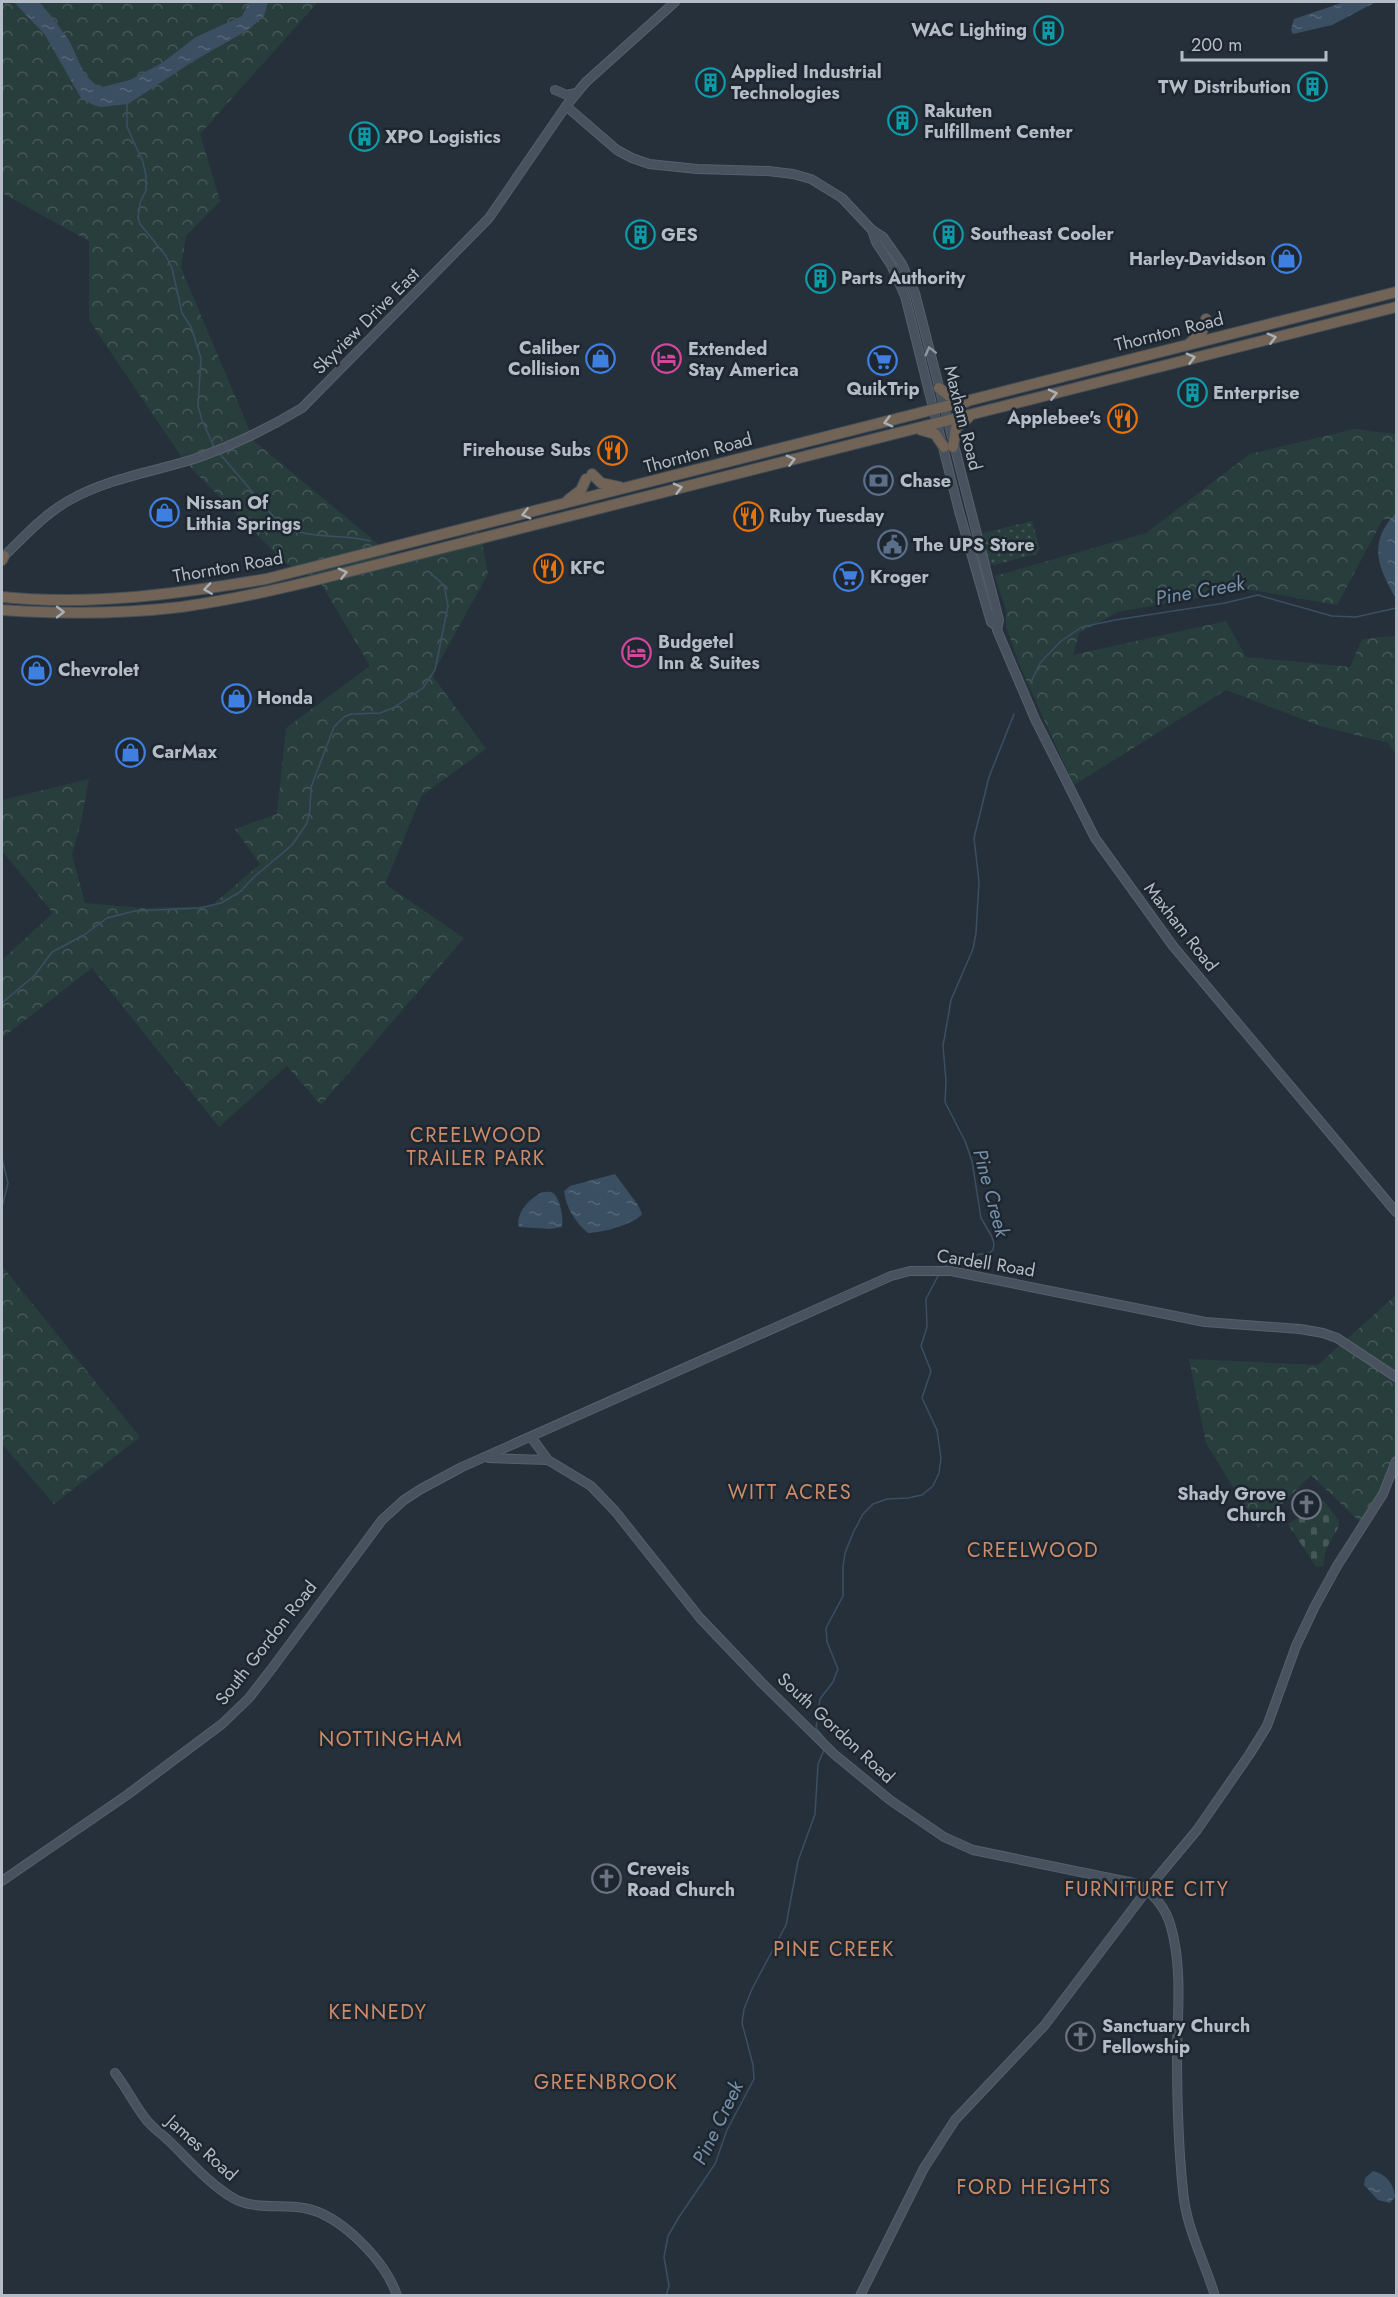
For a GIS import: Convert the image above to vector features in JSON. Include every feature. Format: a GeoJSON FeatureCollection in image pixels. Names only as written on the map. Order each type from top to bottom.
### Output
{"type":"FeatureCollection","features":[{"type":"Feature","properties":{"kind":"highway","name":"Thornton Road"},"geometry":{"type":"LineString","coordinates":[[4,596],[56,600],[139,598],[213,588],[288,574],[1396,292]]}},
{"type":"Feature","properties":{"kind":"highway","name":"Thornton Road"},"geometry":{"type":"LineString","coordinates":[[2,610],[120,612],[226,600],[313,581],[1396,307]]}},
{"type":"Feature","properties":{"kind":"highway"},"geometry":{"type":"LineString","coordinates":[[1188,346],[1202,332],[1206,319]]}},
{"type":"Feature","properties":{"kind":"highway"},"geometry":{"type":"LineString","coordinates":[[939,388],[966,402]]}},
{"type":"Feature","properties":{"kind":"highway"},"geometry":{"type":"LineString","coordinates":[[914,429],[931,431],[949,447],[956,428],[976,413]]}},
{"type":"Feature","properties":{"kind":"highway"},"geometry":{"type":"LineString","coordinates":[[560,505],[581,490],[589,476],[605,485],[632,487]]}},
{"type":"Feature","properties":{"kind":"street","name":"Skyview Drive East"},"geometry":{"type":"LineString","coordinates":[[2,558],[57,508],[69,500],[139,473],[224,449],[302,408],[489,218],[576,93],[599,68],[675,2]]}},
{"type":"Feature","properties":{"kind":"street"},"geometry":{"type":"LineString","coordinates":[[555,90],[567,95],[576,93]]}},
{"type":"Feature","properties":{"kind":"street","name":"Maxham Road"},"geometry":{"type":"LineString","coordinates":[[566,106],[617,150],[649,164],[793,174],[811,179],[842,198],[872,230],[888,243],[908,278],[917,302],[939,388],[940,409]]}},
{"type":"Feature","properties":{"kind":"street","name":"Maxham Road"},"geometry":{"type":"LineString","coordinates":[[872,230],[905,296],[982,557],[999,620],[996,626]]}},
{"type":"Feature","properties":{"kind":"street","name":"Maxham Road"},"geometry":{"type":"LineString","coordinates":[[949,447],[959,513],[991,622],[996,626],[1035,719],[1095,838],[1173,946],[1396,1212]]}},
{"type":"Feature","properties":{"kind":"street"},"geometry":{"type":"LineString","coordinates":[[959,513],[966,518],[974,549],[982,557]]}},
{"type":"Feature","properties":{"kind":"street","name":"Cardell Road"},"geometry":{"type":"LineString","coordinates":[[486,1458],[891,1276],[910,1271],[951,1270],[1205,1322],[1300,1329],[1323,1334],[1337,1338],[1396,1377]]}},
{"type":"Feature","properties":{"kind":"street","name":"South Gordon Road"},"geometry":{"type":"LineString","coordinates":[[531,1437],[548,1460],[591,1486],[615,1511],[700,1618],[762,1683],[834,1754],[912,1816],[944,1837],[973,1850],[1124,1881],[1147,1890]]}},
{"type":"Feature","properties":{"kind":"street"},"geometry":{"type":"LineString","coordinates":[[486,1458],[548,1460]]}},
{"type":"Feature","properties":{"kind":"street","name":"South Gordon Road"},"geometry":{"type":"LineString","coordinates":[[2,1881],[127,1795],[222,1724],[249,1698],[382,1520],[404,1500],[421,1489],[462,1467],[486,1458]]}},
{"type":"Feature","properties":{"kind":"street"},"geometry":{"type":"LineString","coordinates":[[860,2295],[924,2168],[955,2120],[1044,2026],[1147,1890],[1208,1815],[1262,1735],[1296,1646],[1315,1606],[1337,1566],[1383,1494],[1396,1461]]}},
{"type":"Feature","properties":{"kind":"street"},"geometry":{"type":"LineString","coordinates":[[1147,1890],[1162,1907],[1171,1924],[1174,1939],[1177,1965],[1179,2121],[1183,2193],[1190,2230],[1215,2295]]}},
{"type":"Feature","properties":{"kind":"street","name":"James Road"},"geometry":{"type":"LineString","coordinates":[[115,2073],[147,2120],[231,2197],[245,2203],[306,2208],[335,2221],[365,2247],[385,2270],[397,2295]]}},
{"type":"Feature","properties":{"kind":"green space"},"geometry":{"type":"Polygon","coordinates":[[[2,2],[318,2],[200,134],[220,201],[186,236],[181,268],[254,441],[395,558],[480,531],[488,574],[432,675],[486,749],[422,795],[385,884],[464,938],[321,1105],[287,1066],[219,1127],[92,968],[2,1038],[2,960],[53,913],[2,851],[2,800],[89,779],[72,855],[85,903],[142,908],[211,906],[260,864],[235,829],[277,814],[286,728],[370,666],[320,582],[285,563],[185,462],[89,320],[89,241],[2,193],[2,2]]]}},
{"type":"Feature","properties":{"kind":"green space"},"geometry":{"type":"Polygon","coordinates":[[[1354,429],[1396,434],[1396,519],[1383,519],[1337,605],[1246,589],[1118,612],[1079,633],[1073,655],[1226,621],[1246,657],[1350,667],[1362,639],[1396,636],[1396,755],[1388,743],[1320,726],[1226,690],[1074,785],[1021,669],[1006,626],[1006,610],[995,576],[1146,533],[1250,454],[1354,429]]]}},
{"type":"Feature","properties":{"kind":"green space"},"geometry":{"type":"Polygon","coordinates":[[[1032,521],[1040,549],[1037,554],[990,565],[982,538],[983,533],[1032,521]]]}},
{"type":"Feature","properties":{"kind":"green space"},"geometry":{"type":"Polygon","coordinates":[[[2,1266],[140,1437],[54,1504],[2,1444],[2,1266]]]}},
{"type":"Feature","properties":{"kind":"green space"},"geometry":{"type":"Polygon","coordinates":[[[1396,1295],[1396,1467],[1361,1523],[1311,1475],[1258,1528],[1206,1443],[1189,1359],[1318,1365],[1396,1295]]]}},
{"type":"Feature","properties":{"kind":"green space"},"geometry":{"type":"Polygon","coordinates":[[[1324,1501],[1339,1521],[1338,1528],[1326,1549],[1323,1566],[1316,1567],[1288,1524],[1316,1507],[1315,1503],[1324,1501]]]}},
{"type":"Feature","properties":{"kind":"water"},"geometry":{"type":"Polygon","coordinates":[[[14,2],[39,2],[70,42],[85,75],[102,87],[130,80],[162,63],[196,37],[242,16],[249,2],[268,2],[264,16],[248,30],[192,62],[128,104],[101,107],[81,98],[45,35],[14,2]]]}},
{"type":"Feature","properties":{"kind":"water"},"geometry":{"type":"Polygon","coordinates":[[[1344,2],[1374,3],[1332,25],[1293,34],[1291,30],[1294,19],[1344,2]]]}},
{"type":"Feature","properties":{"kind":"water"},"geometry":{"type":"Polygon","coordinates":[[[1396,513],[1396,599],[1384,576],[1378,555],[1381,535],[1396,513]]]}},
{"type":"Feature","properties":{"kind":"water"},"geometry":{"type":"Polygon","coordinates":[[[615,1174],[642,1214],[617,1227],[588,1233],[572,1214],[564,1191],[570,1186],[615,1174]]]}},
{"type":"Feature","properties":{"kind":"water"},"geometry":{"type":"Polygon","coordinates":[[[543,1192],[552,1192],[558,1199],[562,1214],[562,1227],[550,1229],[519,1227],[519,1216],[525,1206],[543,1192]]]}},
{"type":"Feature","properties":{"kind":"water"},"geometry":{"type":"Polygon","coordinates":[[[1373,2171],[1382,2174],[1391,2184],[1395,2197],[1390,2203],[1378,2200],[1364,2185],[1365,2178],[1373,2171]]]}},
{"type":"Feature","properties":{"kind":"waterway"},"geometry":{"type":"LineString","coordinates":[[127,103],[127,127],[143,162],[146,176],[146,190],[140,203],[138,218],[172,268],[182,313],[191,327],[201,358],[198,406],[214,447]]}},
{"type":"Feature","properties":{"kind":"waterway"},"geometry":{"type":"LineString","coordinates":[[220,454],[279,523],[301,532],[370,541]]}},
{"type":"Feature","properties":{"kind":"waterway"},"geometry":{"type":"LineString","coordinates":[[2,1003],[35,975],[52,952],[84,935],[107,918],[135,911],[200,908],[221,903],[240,892],[292,845],[307,823],[311,787],[334,727],[344,717],[351,714],[380,713],[393,708],[423,688],[435,670],[448,606],[444,585],[428,571]]}},
{"type":"Feature","properties":{"kind":"waterway","name":"Pine Creek"},"geometry":{"type":"LineString","coordinates":[[1031,682],[1040,663],[1061,641],[1082,627],[1115,620],[1225,603],[1258,595],[1332,616],[1356,617],[1396,608]]}},
{"type":"Feature","properties":{"kind":"waterway","name":"Pine Creek"},"geometry":{"type":"LineString","coordinates":[[943,1268],[955,1258],[989,1253],[993,1250],[994,1244],[981,1218],[972,1161],[965,1141],[945,1102],[943,1046],[951,1000],[973,949],[976,933],[979,882],[974,838],[989,777],[1014,714]]}},
{"type":"Feature","properties":{"kind":"waterway"},"geometry":{"type":"LineString","coordinates":[[2,1159],[8,1183],[2,1207]]}},
{"type":"Feature","properties":{"kind":"waterway","name":"Pine Creek"},"geometry":{"type":"LineString","coordinates":[[825,1739],[816,1728],[820,1699],[833,1682],[838,1669],[827,1642],[826,1628],[843,1596],[845,1553],[853,1533],[863,1514],[873,1504],[887,1499],[922,1495],[933,1486],[939,1473],[941,1458],[937,1430],[922,1398],[931,1371],[921,1346],[927,1327],[926,1299],[939,1274]]}},
{"type":"Feature","properties":{"kind":"waterway","name":"Pine Creek"},"geometry":{"type":"LineString","coordinates":[[666,2296],[669,2286],[664,2257],[668,2236],[715,2164],[727,2130],[754,2079],[753,2065],[742,2023],[744,2009],[786,1925],[798,1861],[815,1814],[818,1764],[824,1750]]}},
{"type":"Feature","properties":{"kind":"place","name":"WAC Lighting"},"geometry":{"type":"Point","coordinates":[1048,30]}},
{"type":"Feature","properties":{"kind":"place","name":"Applied Industrial Technologies"},"geometry":{"type":"Point","coordinates":[710,82]}},
{"type":"Feature","properties":{"kind":"place","name":"TW Distribution"},"geometry":{"type":"Point","coordinates":[1312,87]}},
{"type":"Feature","properties":{"kind":"place","name":"Rakuten Fulfillment Center"},"geometry":{"type":"Point","coordinates":[903,121]}},
{"type":"Feature","properties":{"kind":"place","name":"XPO Logistics"},"geometry":{"type":"Point","coordinates":[364,137]}},
{"type":"Feature","properties":{"kind":"place","name":"Southeast Cooler"},"geometry":{"type":"Point","coordinates":[949,234]}},
{"type":"Feature","properties":{"kind":"place","name":"GES"},"geometry":{"type":"Point","coordinates":[640,235]}},
{"type":"Feature","properties":{"kind":"place","name":"Harley-Davidson"},"geometry":{"type":"Point","coordinates":[1287,259]}},
{"type":"Feature","properties":{"kind":"place","name":"Parts Authority"},"geometry":{"type":"Point","coordinates":[820,278]}},
{"type":"Feature","properties":{"kind":"place","name":"Caliber Collision"},"geometry":{"type":"Point","coordinates":[601,358]}},
{"type":"Feature","properties":{"kind":"place","name":"Extended Stay America"},"geometry":{"type":"Point","coordinates":[667,359]}},
{"type":"Feature","properties":{"kind":"place","name":"QuikTrip"},"geometry":{"type":"Point","coordinates":[883,360]}},
{"type":"Feature","properties":{"kind":"place","name":"Enterprise"},"geometry":{"type":"Point","coordinates":[1192,393]}},
{"type":"Feature","properties":{"kind":"place","name":"Applebee's"},"geometry":{"type":"Point","coordinates":[1122,418]}},
{"type":"Feature","properties":{"kind":"place","name":"Firehouse Subs"},"geometry":{"type":"Point","coordinates":[612,450]}},
{"type":"Feature","properties":{"kind":"place","name":"Chase"},"geometry":{"type":"Point","coordinates":[879,481]}},
{"type":"Feature","properties":{"kind":"place","name":"Nissan Of Lithia Springs"},"geometry":{"type":"Point","coordinates":[165,513]}},
{"type":"Feature","properties":{"kind":"place","name":"Ruby Tuesday"},"geometry":{"type":"Point","coordinates":[748,516]}},
{"type":"Feature","properties":{"kind":"place","name":"The UPS Store"},"geometry":{"type":"Point","coordinates":[892,545]}},
{"type":"Feature","properties":{"kind":"place","name":"KFC"},"geometry":{"type":"Point","coordinates":[549,568]}},
{"type":"Feature","properties":{"kind":"place","name":"Kroger"},"geometry":{"type":"Point","coordinates":[849,577]}},
{"type":"Feature","properties":{"kind":"place","name":"Budgetel Inn & Suites"},"geometry":{"type":"Point","coordinates":[637,652]}},
{"type":"Feature","properties":{"kind":"place","name":"Chevrolet"},"geometry":{"type":"Point","coordinates":[37,670]}},
{"type":"Feature","properties":{"kind":"place","name":"Honda"},"geometry":{"type":"Point","coordinates":[236,698]}},
{"type":"Feature","properties":{"kind":"place","name":"CarMax"},"geometry":{"type":"Point","coordinates":[131,752]}},
{"type":"Feature","properties":{"kind":"place","name":"Shady Grove Church"},"geometry":{"type":"Point","coordinates":[1307,1504]}},
{"type":"Feature","properties":{"kind":"place","name":"Creveis Road Church"},"geometry":{"type":"Point","coordinates":[606,1879]}},
{"type":"Feature","properties":{"kind":"place","name":"Sanctuary Church Fellowship"},"geometry":{"type":"Point","coordinates":[1081,2036]}},
{"type":"Feature","properties":{"kind":"district","name":"CREELWOOD TRAILER PARK"},"geometry":{"type":"Point","coordinates":[476,1146]}},
{"type":"Feature","properties":{"kind":"district","name":"WITT ACRES"},"geometry":{"type":"Point","coordinates":[790,1492]}},
{"type":"Feature","properties":{"kind":"district","name":"CREELWOOD"},"geometry":{"type":"Point","coordinates":[1033,1550]}},
{"type":"Feature","properties":{"kind":"district","name":"NOTTINGHAM"},"geometry":{"type":"Point","coordinates":[391,1739]}},
{"type":"Feature","properties":{"kind":"district","name":"FURNITURE CITY"},"geometry":{"type":"Point","coordinates":[1147,1889]}},
{"type":"Feature","properties":{"kind":"district","name":"PINE CREEK"},"geometry":{"type":"Point","coordinates":[834,1949]}},
{"type":"Feature","properties":{"kind":"district","name":"KENNEDY"},"geometry":{"type":"Point","coordinates":[378,2012]}},
{"type":"Feature","properties":{"kind":"district","name":"GREENBROOK"},"geometry":{"type":"Point","coordinates":[606,2082]}},
{"type":"Feature","properties":{"kind":"district","name":"FORD HEIGHTS"},"geometry":{"type":"Point","coordinates":[1034,2187]}}]}
